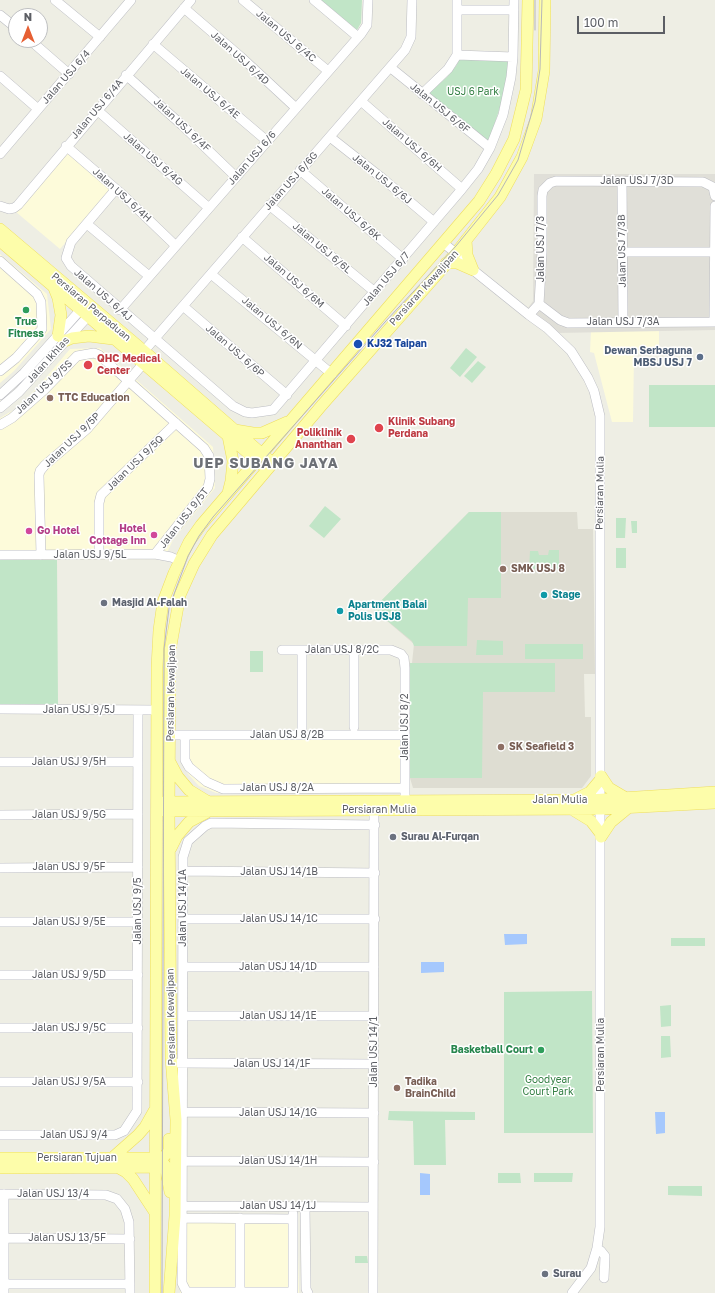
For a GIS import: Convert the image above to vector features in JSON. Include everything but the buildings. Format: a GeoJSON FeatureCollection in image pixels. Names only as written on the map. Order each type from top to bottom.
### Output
{"type":"FeatureCollection","features":[{"type":"Feature","properties":{"kind":"main road","name":"Persiaran Kewajipan"},"geometry":{"type":"LineString","coordinates":[[155,1293],[154,1212],[156,1162],[155,1108],[158,630],[168,588],[189,542],[201,525],[479,201],[506,158],[514,139],[526,90],[528,0]]}},
{"type":"Feature","properties":{"kind":"main road","name":"Persiaran Kewajipan"},"geometry":{"type":"LineString","coordinates":[[169,1293],[179,1217],[176,1120],[171,1058],[169,806],[170,651],[180,595],[194,564],[212,535],[270,466],[456,253],[500,197],[514,175],[530,139],[536,119],[544,71],[545,0]]}},
{"type":"Feature","properties":{"kind":"main road","name":"Persiaran Perpaduan"},"geometry":{"type":"LineString","coordinates":[[0,229],[4,245],[53,287],[144,351],[231,433],[270,466]]}},
{"type":"Feature","properties":{"kind":"main road"},"geometry":{"type":"LineString","coordinates":[[466,240],[467,255],[473,270]]}},
{"type":"Feature","properties":{"kind":"main road","name":"Persiaran Perpaduan"},"geometry":{"type":"LineString","coordinates":[[4,245],[87,310],[116,340],[153,373],[231,433]]}},
{"type":"Feature","properties":{"kind":"main road"},"geometry":{"type":"LineString","coordinates":[[446,263],[457,263],[473,270]]}},
{"type":"Feature","properties":{"kind":"main road"},"geometry":{"type":"LineString","coordinates":[[53,287],[58,298],[61,315],[61,339],[89,336],[116,340]]}},
{"type":"Feature","properties":{"kind":"main road"},"geometry":{"type":"LineString","coordinates":[[227,496],[231,481],[233,462],[231,433],[262,432],[271,430],[291,420]]}},
{"type":"Feature","properties":{"kind":"main road","name":"Persiaran Kewajipan"},"geometry":{"type":"LineString","coordinates":[[156,903],[152,870],[150,791],[152,758],[157,722]]}},
{"type":"Feature","properties":{"kind":"main road"},"geometry":{"type":"LineString","coordinates":[[170,762],[178,777],[189,790],[211,806],[189,822],[177,836],[170,852]]}},
{"type":"Feature","properties":{"kind":"main road"},"geometry":{"type":"LineString","coordinates":[[628,804],[610,822],[601,835],[591,821],[571,805],[590,792],[601,777],[609,788],[628,804],[715,803]]}},
{"type":"Feature","properties":{"kind":"main road","name":"Jalan Mulia"},"geometry":{"type":"LineString","coordinates":[[405,801],[601,805],[628,804],[715,792]]}},
{"type":"Feature","properties":{"kind":"main road","name":"Persiaran Mulia"},"geometry":{"type":"LineString","coordinates":[[374,806],[405,801]]}},
{"type":"Feature","properties":{"kind":"main road","name":"Persiaran Mulia"},"geometry":{"type":"LineString","coordinates":[[157,807],[571,805]]}},
{"type":"Feature","properties":{"kind":"main road"},"geometry":{"type":"LineString","coordinates":[[156,1162],[169,1151],[169,1117],[174,1096]]}},
{"type":"Feature","properties":{"kind":"main road"},"geometry":{"type":"LineString","coordinates":[[154,1212],[133,1179],[114,1162],[142,1131],[155,1108]]}},
{"type":"Feature","properties":{"kind":"main road","name":"Persiaran Tujuan"},"geometry":{"type":"LineString","coordinates":[[0,1158],[156,1162]]}},
{"type":"Feature","properties":{"kind":"main road","name":"Persiaran Tujuan"},"geometry":{"type":"LineString","coordinates":[[0,1168],[114,1162]]}},
{"type":"Feature","properties":{"kind":"main road"},"geometry":{"type":"LineString","coordinates":[[156,1162],[165,1165],[179,1217]]}},
{"type":"Feature","properties":{"kind":"street"},"geometry":{"type":"LineString","coordinates":[[56,0],[100,37]]}},
{"type":"Feature","properties":{"kind":"street","name":"Jalan USJ 6/4"},"geometry":{"type":"LineString","coordinates":[[2,148],[38,109],[131,0]]}},
{"type":"Feature","properties":{"kind":"street","name":"Jalan USJ 6/4D"},"geometry":{"type":"LineString","coordinates":[[178,0],[187,5],[296,108]]}},
{"type":"Feature","properties":{"kind":"street","name":"Jalan USJ 6/4C"},"geometry":{"type":"LineString","coordinates":[[243,0],[328,71]]}},
{"type":"Feature","properties":{"kind":"street"},"geometry":{"type":"LineString","coordinates":[[314,0],[358,37]]}},
{"type":"Feature","properties":{"kind":"street","name":"Jalan USJ 6/6"},"geometry":{"type":"LineString","coordinates":[[120,310],[358,37],[367,25],[368,0]]}},
{"type":"Feature","properties":{"kind":"street","name":"Jalan USJ 6/6G"},"geometry":{"type":"LineString","coordinates":[[144,351],[269,205],[391,68],[409,44],[412,27],[412,0]]}},
{"type":"Feature","properties":{"kind":"street"},"geometry":{"type":"LineString","coordinates":[[422,94],[448,69],[457,55],[457,0]]}},
{"type":"Feature","properties":{"kind":"street","name":"Jalan USJ 6/7"},"geometry":{"type":"LineString","coordinates":[[154,340],[239,410],[252,413],[267,412],[278,406],[478,169],[490,148],[506,101],[513,57],[514,0]]}},
{"type":"Feature","properties":{"kind":"street","name":"Jalan USJ 6/4A"},"geometry":{"type":"LineString","coordinates":[[0,206],[9,209],[14,208],[187,5]]}},
{"type":"Feature","properties":{"kind":"street"},"geometry":{"type":"LineString","coordinates":[[457,10],[514,10]]}},
{"type":"Feature","properties":{"kind":"street"},"geometry":{"type":"LineString","coordinates":[[0,14],[8,21]]}},
{"type":"Feature","properties":{"kind":"street","name":"Jalan USJ 6/4E"},"geometry":{"type":"LineString","coordinates":[[153,44],[267,141]]}},
{"type":"Feature","properties":{"kind":"street"},"geometry":{"type":"LineString","coordinates":[[39,48],[68,74]]}},
{"type":"Feature","properties":{"kind":"street"},"geometry":{"type":"LineString","coordinates":[[457,55],[513,57]]}},
{"type":"Feature","properties":{"kind":"street","name":"Jalan USJ 6/6F"},"geometry":{"type":"LineString","coordinates":[[391,68],[490,148]]}},
{"type":"Feature","properties":{"kind":"street","name":"Jalan USJ 6/4F"},"geometry":{"type":"LineString","coordinates":[[126,75],[183,126],[236,177]]}},
{"type":"Feature","properties":{"kind":"street"},"geometry":{"type":"LineString","coordinates":[[0,76],[38,109]]}},
{"type":"Feature","properties":{"kind":"street","name":"Jalan USJ 6/6H"},"geometry":{"type":"LineString","coordinates":[[361,101],[462,189]]}},
{"type":"Feature","properties":{"kind":"street","name":"Jalan USJ 6/4G"},"geometry":{"type":"LineString","coordinates":[[97,110],[209,208]]}},
{"type":"Feature","properties":{"kind":"street","name":"Jalan USJ 6/6J"},"geometry":{"type":"LineString","coordinates":[[330,137],[434,222]]}},
{"type":"Feature","properties":{"kind":"street","name":"Jalan USJ 6/4H"},"geometry":{"type":"LineString","coordinates":[[66,146],[116,189],[176,246]]}},
{"type":"Feature","properties":{"kind":"street","name":"Jalan USJ 6/6K"},"geometry":{"type":"LineString","coordinates":[[300,170],[403,259]]}},
{"type":"Feature","properties":{"kind":"street","name":"Jalan USJ 7/3D"},"geometry":{"type":"LineString","coordinates":[[550,183],[556,181],[703,182],[713,187],[715,196]]}},
{"type":"Feature","properties":{"kind":"street","name":"Jalan USJ 7/3B"},"geometry":{"type":"LineString","coordinates":[[622,181],[623,322]]}},
{"type":"Feature","properties":{"kind":"street","name":"Jalan USJ 7/3"},"geometry":{"type":"LineString","coordinates":[[539,304],[542,259],[542,196],[543,190],[550,183]]}},
{"type":"Feature","properties":{"kind":"street","name":"Jalan USJ 6/4J"},"geometry":{"type":"LineString","coordinates":[[116,189],[71,242],[66,258],[71,266],[154,340]]}},
{"type":"Feature","properties":{"kind":"street","name":"Jalan USJ 6/6L"},"geometry":{"type":"LineString","coordinates":[[269,205],[375,292]]}},
{"type":"Feature","properties":{"kind":"street"},"geometry":{"type":"LineString","coordinates":[[714,322],[715,206]]}},
{"type":"Feature","properties":{"kind":"street"},"geometry":{"type":"LineString","coordinates":[[87,224],[149,276]]}},
{"type":"Feature","properties":{"kind":"street","name":"Jalan USJ 6/6M"},"geometry":{"type":"LineString","coordinates":[[242,237],[346,326]]}},
{"type":"Feature","properties":{"kind":"street","name":"Persiaran Mulia"},"geometry":{"type":"LineString","coordinates":[[443,243],[456,253],[473,270],[547,328],[571,351],[577,359],[594,391],[600,416],[600,1197],[597,1248],[591,1268],[572,1293]]}},
{"type":"Feature","properties":{"kind":"street"},"geometry":{"type":"LineString","coordinates":[[622,252],[714,252]]}},
{"type":"Feature","properties":{"kind":"street"},"geometry":{"type":"LineString","coordinates":[[0,261],[38,294],[41,302],[42,329],[16,358],[0,371]]}},
{"type":"Feature","properties":{"kind":"street","name":"Jalan USJ 6/6N"},"geometry":{"type":"LineString","coordinates":[[211,274],[332,374]]}},
{"type":"Feature","properties":{"kind":"street"},"geometry":{"type":"LineString","coordinates":[[529,315],[539,304]]}},
{"type":"Feature","properties":{"kind":"street","name":"Jalan USJ 7/3A"},"geometry":{"type":"LineString","coordinates":[[539,304],[560,320],[568,323],[714,322]]}},
{"type":"Feature","properties":{"kind":"street","name":"Jalan USJ 6/6P"},"geometry":{"type":"LineString","coordinates":[[183,306],[287,395]]}},
{"type":"Feature","properties":{"kind":"street","name":"Jalan Ikhlas"},"geometry":{"type":"LineString","coordinates":[[0,408],[19,392],[61,339],[87,310]]}},
{"type":"Feature","properties":{"kind":"street","name":"Jalan Ikhlas"},"geometry":{"type":"LineString","coordinates":[[0,394],[61,339]]}},
{"type":"Feature","properties":{"kind":"street","name":"Jalan USJ 9/5S"},"geometry":{"type":"LineString","coordinates":[[0,425],[12,418],[35,398],[80,354],[94,353],[99,355],[176,423]]}},
{"type":"Feature","properties":{"kind":"street","name":"Jalan USJ 9/5P"},"geometry":{"type":"LineString","coordinates":[[41,555],[40,471],[87,429],[131,384],[143,364]]}},
{"type":"Feature","properties":{"kind":"street"},"geometry":{"type":"LineString","coordinates":[[131,384],[142,374],[153,373]]}},
{"type":"Feature","properties":{"kind":"street","name":"Jalan USJ 9/5T"},"geometry":{"type":"LineString","coordinates":[[155,554],[210,483],[208,453],[176,423]]}},
{"type":"Feature","properties":{"kind":"street","name":"Jalan USJ 9/5Q"},"geometry":{"type":"LineString","coordinates":[[99,554],[99,503],[101,495],[176,423]]}},
{"type":"Feature","properties":{"kind":"street","name":"Jalan USJ 9/5L"},"geometry":{"type":"LineString","coordinates":[[0,555],[155,554],[171,557],[180,561]]}},
{"type":"Feature","properties":{"kind":"street","name":"Jalan USJ 8/2C"},"geometry":{"type":"LineString","coordinates":[[282,650],[391,650],[401,654]]}},
{"type":"Feature","properties":{"kind":"street"},"geometry":{"type":"LineString","coordinates":[[302,650],[302,735]]}},
{"type":"Feature","properties":{"kind":"street"},"geometry":{"type":"LineString","coordinates":[[354,650],[354,727]]}},
{"type":"Feature","properties":{"kind":"street","name":"Jalan USJ 8/2"},"geometry":{"type":"LineString","coordinates":[[401,654],[404,658],[406,668],[405,801]]}},
{"type":"Feature","properties":{"kind":"street","name":"Jalan USJ 9/5J"},"geometry":{"type":"LineString","coordinates":[[0,709],[157,710]]}},
{"type":"Feature","properties":{"kind":"street","name":"Jalan USJ 9/5"},"geometry":{"type":"LineString","coordinates":[[137,1111],[138,710]]}},
{"type":"Feature","properties":{"kind":"street","name":"Jalan USJ 8/2B"},"geometry":{"type":"LineString","coordinates":[[170,735],[405,735]]}},
{"type":"Feature","properties":{"kind":"street","name":"Jalan USJ 8/2A"},"geometry":{"type":"LineString","coordinates":[[185,735],[185,760],[189,767],[207,782],[216,787],[405,788]]}},
{"type":"Feature","properties":{"kind":"street","name":"Jalan USJ 9/5H"},"geometry":{"type":"LineString","coordinates":[[0,762],[137,762]]}},
{"type":"Feature","properties":{"kind":"street","name":"Jalan USJ 14/1"},"geometry":{"type":"LineString","coordinates":[[373,1293],[374,806]]}},
{"type":"Feature","properties":{"kind":"street","name":"Jalan USJ 9/5G"},"geometry":{"type":"LineString","coordinates":[[0,815],[138,814]]}},
{"type":"Feature","properties":{"kind":"street","name":"Jalan USJ 14/1A"},"geometry":{"type":"LineString","coordinates":[[240,1292],[186,1291],[182,1283],[179,1217],[183,1206],[183,857],[188,840],[205,826],[211,824],[375,825]]}},
{"type":"Feature","properties":{"kind":"street","name":"Jalan USJ 9/5F"},"geometry":{"type":"LineString","coordinates":[[0,868],[138,867]]}},
{"type":"Feature","properties":{"kind":"street","name":"Jalan USJ 14/1B"},"geometry":{"type":"LineString","coordinates":[[183,871],[375,873]]}},
{"type":"Feature","properties":{"kind":"street","name":"Jalan USJ 14/1C"},"geometry":{"type":"LineString","coordinates":[[183,919],[374,919]]}},
{"type":"Feature","properties":{"kind":"street","name":"Jalan USJ 9/5E"},"geometry":{"type":"LineString","coordinates":[[0,922],[138,922]]}},
{"type":"Feature","properties":{"kind":"street","name":"Jalan USJ 14/1D"},"geometry":{"type":"LineString","coordinates":[[183,967],[374,967]]}},
{"type":"Feature","properties":{"kind":"street","name":"Jalan USJ 9/5D"},"geometry":{"type":"LineString","coordinates":[[0,975],[138,975]]}},
{"type":"Feature","properties":{"kind":"street","name":"Jalan USJ 14/1E"},"geometry":{"type":"LineString","coordinates":[[183,1016],[374,1016]]}},
{"type":"Feature","properties":{"kind":"street","name":"Jalan USJ 9/5C"},"geometry":{"type":"LineString","coordinates":[[0,1028],[138,1028]]}},
{"type":"Feature","properties":{"kind":"street","name":"Jalan USJ 14/1F"},"geometry":{"type":"LineString","coordinates":[[171,1058],[178,1063],[374,1064]]}},
{"type":"Feature","properties":{"kind":"street","name":"Jalan USJ 9/5A"},"geometry":{"type":"LineString","coordinates":[[0,1082],[138,1082]]}},
{"type":"Feature","properties":{"kind":"street","name":"Jalan USJ 9/4"},"geometry":{"type":"LineString","coordinates":[[0,1135],[115,1135],[124,1131],[137,1111]]}},
{"type":"Feature","properties":{"kind":"street","name":"Jalan USJ 14/1G"},"geometry":{"type":"LineString","coordinates":[[183,1112],[374,1113]]}},
{"type":"Feature","properties":{"kind":"street","name":"Jalan USJ 14/1H"},"geometry":{"type":"LineString","coordinates":[[183,1161],[374,1162]]}},
{"type":"Feature","properties":{"kind":"street"},"geometry":{"type":"LineString","coordinates":[[2,1194],[4,1288],[130,1289],[130,1239]]}},
{"type":"Feature","properties":{"kind":"street","name":"Jalan USJ 13/4"},"geometry":{"type":"LineString","coordinates":[[2,1194],[106,1195],[117,1199],[125,1209],[129,1222],[130,1239]]}},
{"type":"Feature","properties":{"kind":"street","name":"Jalan USJ 14/1J"},"geometry":{"type":"LineString","coordinates":[[183,1206],[373,1207]]}},
{"type":"Feature","properties":{"kind":"street"},"geometry":{"type":"LineString","coordinates":[[240,1218],[240,1292],[293,1292],[293,1206]]}},
{"type":"Feature","properties":{"kind":"street"},"geometry":{"type":"LineString","coordinates":[[305,1206],[306,1289],[308,1293]]}},
{"type":"Feature","properties":{"kind":"street"},"geometry":{"type":"LineString","coordinates":[[179,1217],[293,1219]]}},
{"type":"Feature","properties":{"kind":"street","name":"Jalan USJ 13/5F"},"geometry":{"type":"LineString","coordinates":[[4,1238],[130,1239]]}},
{"type":"Feature","properties":{"kind":"street"},"geometry":{"type":"LineString","coordinates":[[597,1248],[602,1250],[605,1256],[604,1278]]}},
{"type":"Feature","properties":{"kind":"shaded area"},"geometry":{"type":"Polygon","coordinates":[[[67,152],[110,190],[60,249],[16,212],[67,152]]]}},
{"type":"Feature","properties":{"kind":"shaded area"},"geometry":{"type":"Polygon","coordinates":[[[534,174],[715,174],[715,330],[557,333],[528,308],[533,301],[534,174]]]}},
{"type":"Feature","properties":{"kind":"shaded area"},"geometry":{"type":"Polygon","coordinates":[[[0,254],[47,294],[51,329],[14,371],[0,383],[0,254]]]}},
{"type":"Feature","properties":{"kind":"shaded area"},"geometry":{"type":"Polygon","coordinates":[[[591,330],[659,330],[659,353],[634,354],[633,422],[612,422],[594,353],[590,352],[591,330]]]}},
{"type":"Feature","properties":{"kind":"shaded area"},"geometry":{"type":"Polygon","coordinates":[[[100,348],[213,447],[215,488],[173,540],[164,559],[0,560],[0,418],[15,409],[37,388],[70,349],[100,348]]]}},
{"type":"Feature","properties":{"kind":"shaded area"},"geometry":{"type":"Polygon","coordinates":[[[469,512],[577,512],[578,529],[593,529],[595,674],[584,674],[585,717],[591,717],[591,776],[582,788],[413,788],[410,778],[410,663],[412,663],[414,644],[373,609],[469,512]]]}},
{"type":"Feature","properties":{"kind":"shaded area"},"geometry":{"type":"Polygon","coordinates":[[[180,731],[400,732],[400,793],[216,793],[199,786],[188,774],[184,763],[180,731]]]}},
{"type":"Feature","properties":{"kind":"shaded area"},"geometry":{"type":"Polygon","coordinates":[[[179,1213],[297,1215],[299,1293],[180,1293],[179,1213]]]}},
{"type":"Feature","properties":{"kind":"green space"},"geometry":{"type":"Polygon","coordinates":[[[321,0],[362,0],[361,23],[357,30],[321,0]]]}},
{"type":"Feature","properties":{"kind":"green space","name":"USJ 6 Park"},"geometry":{"type":"Polygon","coordinates":[[[460,58],[512,59],[500,107],[489,142],[428,94],[447,77],[456,66],[460,58]]]}},
{"type":"Feature","properties":{"kind":"green space"},"geometry":{"type":"Polygon","coordinates":[[[466,348],[477,357],[460,377],[450,368],[466,348]]]}},
{"type":"Feature","properties":{"kind":"green space"},"geometry":{"type":"Polygon","coordinates":[[[478,361],[486,367],[472,383],[464,376],[478,361]]]}},
{"type":"Feature","properties":{"kind":"green space"},"geometry":{"type":"Polygon","coordinates":[[[649,385],[715,385],[715,427],[649,427],[649,385]]]}},
{"type":"Feature","properties":{"kind":"green space"},"geometry":{"type":"Polygon","coordinates":[[[325,506],[341,519],[324,538],[309,526],[325,506]]]}},
{"type":"Feature","properties":{"kind":"green space"},"geometry":{"type":"Polygon","coordinates":[[[469,512],[501,512],[501,598],[468,598],[467,646],[414,646],[412,641],[373,609],[469,512]]]}},
{"type":"Feature","properties":{"kind":"green space"},"geometry":{"type":"Polygon","coordinates":[[[616,518],[626,518],[625,538],[616,538],[616,518]]]}},
{"type":"Feature","properties":{"kind":"green space"},"geometry":{"type":"Polygon","coordinates":[[[631,521],[637,521],[637,533],[632,533],[631,521]]]}},
{"type":"Feature","properties":{"kind":"green space"},"geometry":{"type":"Polygon","coordinates":[[[616,548],[626,548],[626,568],[616,568],[616,548]]]}},
{"type":"Feature","properties":{"kind":"green space"},"geometry":{"type":"Polygon","coordinates":[[[549,550],[559,550],[559,569],[529,569],[530,551],[538,551],[539,555],[548,555],[549,550]]]}},
{"type":"Feature","properties":{"kind":"green space"},"geometry":{"type":"Polygon","coordinates":[[[0,560],[57,560],[58,704],[0,704],[0,560]]]}},
{"type":"Feature","properties":{"kind":"green space"},"geometry":{"type":"Polygon","coordinates":[[[477,640],[503,641],[503,655],[476,655],[477,640]]]}},
{"type":"Feature","properties":{"kind":"green space"},"geometry":{"type":"Polygon","coordinates":[[[525,644],[583,644],[583,659],[525,659],[525,644]]]}},
{"type":"Feature","properties":{"kind":"green space"},"geometry":{"type":"Polygon","coordinates":[[[250,651],[263,651],[263,672],[250,672],[250,651]]]}},
{"type":"Feature","properties":{"kind":"green space"},"geometry":{"type":"Polygon","coordinates":[[[410,663],[555,663],[555,692],[483,692],[482,778],[410,778],[410,663]]]}},
{"type":"Feature","properties":{"kind":"green space"},"geometry":{"type":"Polygon","coordinates":[[[671,938],[705,938],[705,946],[671,946],[671,938]]]}},
{"type":"Feature","properties":{"kind":"green space","name":"Goodyear Court Park"},"geometry":{"type":"Polygon","coordinates":[[[592,991],[593,1133],[504,1133],[504,992],[592,991]]]}},
{"type":"Feature","properties":{"kind":"green space"},"geometry":{"type":"Polygon","coordinates":[[[671,1005],[671,1026],[661,1027],[660,1006],[671,1005]]]}},
{"type":"Feature","properties":{"kind":"green space"},"geometry":{"type":"Polygon","coordinates":[[[661,1036],[670,1036],[671,1057],[661,1058],[661,1036]]]}},
{"type":"Feature","properties":{"kind":"green space"},"geometry":{"type":"Polygon","coordinates":[[[389,1111],[475,1112],[475,1120],[445,1120],[446,1165],[414,1165],[413,1121],[388,1120],[389,1111]]]}},
{"type":"Feature","properties":{"kind":"green space"},"geometry":{"type":"Polygon","coordinates":[[[498,1173],[520,1173],[521,1183],[498,1183],[498,1173]]]}},
{"type":"Feature","properties":{"kind":"green space"},"geometry":{"type":"Polygon","coordinates":[[[534,1173],[573,1173],[572,1182],[534,1182],[534,1173]]]}},
{"type":"Feature","properties":{"kind":"green space"},"geometry":{"type":"Polygon","coordinates":[[[668,1186],[702,1186],[702,1196],[668,1195],[668,1186]]]}},
{"type":"Feature","properties":{"kind":"green space"},"geometry":{"type":"Polygon","coordinates":[[[355,1256],[367,1256],[368,1263],[355,1263],[355,1256]]]}},
{"type":"Feature","properties":{"kind":"water"},"geometry":{"type":"Polygon","coordinates":[[[504,934],[527,934],[527,944],[505,945],[504,934]]]}},
{"type":"Feature","properties":{"kind":"water"},"geometry":{"type":"Polygon","coordinates":[[[421,962],[444,962],[444,972],[421,973],[421,962]]]}},
{"type":"Feature","properties":{"kind":"water"},"geometry":{"type":"Polygon","coordinates":[[[655,1112],[665,1112],[665,1133],[656,1134],[655,1112]]]}},
{"type":"Feature","properties":{"kind":"water"},"geometry":{"type":"Polygon","coordinates":[[[420,1173],[430,1174],[430,1195],[420,1195],[420,1173]]]}},
{"type":"Feature","properties":{"kind":"tram line"},"geometry":{"type":"LineString","coordinates":[[535,0],[535,30]]}},
{"type":"Feature","properties":{"kind":"tram line"},"geometry":{"type":"LineString","coordinates":[[162,1293],[164,649],[169,608],[188,556],[199,536],[213,517],[385,322],[456,246],[498,195],[518,160],[535,102],[540,69],[542,0]]}},
{"type":"Feature","properties":{"kind":"place","name":"True Fitness"},"geometry":{"type":"Point","coordinates":[26,310]}},
{"type":"Feature","properties":{"kind":"place","name":"KJ32 Taipan"},"geometry":{"type":"Point","coordinates":[358,344]}},
{"type":"Feature","properties":{"kind":"place","name":"Dewan Serbaguna MBSJ USJ 7"},"geometry":{"type":"Point","coordinates":[700,357]}},
{"type":"Feature","properties":{"kind":"place","name":"QHC Medical Center"},"geometry":{"type":"Point","coordinates":[88,365]}},
{"type":"Feature","properties":{"kind":"place","name":"TTC Education"},"geometry":{"type":"Point","coordinates":[50,398]}},
{"type":"Feature","properties":{"kind":"place","name":"Klinik Subang Perdana"},"geometry":{"type":"Point","coordinates":[379,428]}},
{"type":"Feature","properties":{"kind":"place","name":"Poliklinik Ananthan"},"geometry":{"type":"Point","coordinates":[351,439]}},
{"type":"Feature","properties":{"kind":"place","name":"Go Hotel"},"geometry":{"type":"Point","coordinates":[29,531]}},
{"type":"Feature","properties":{"kind":"place","name":"Hotel Cottage Inn"},"geometry":{"type":"Point","coordinates":[154,535]}},
{"type":"Feature","properties":{"kind":"place","name":"SMK USJ 8"},"geometry":{"type":"Point","coordinates":[503,569]}},
{"type":"Feature","properties":{"kind":"place","name":"Stage"},"geometry":{"type":"Point","coordinates":[544,595]}},
{"type":"Feature","properties":{"kind":"place","name":"Masjid Al-Falah"},"geometry":{"type":"Point","coordinates":[104,603]}},
{"type":"Feature","properties":{"kind":"place","name":"Apartment Balai Polis USJ8"},"geometry":{"type":"Point","coordinates":[340,611]}},
{"type":"Feature","properties":{"kind":"place","name":"SK Seafield 3"},"geometry":{"type":"Point","coordinates":[501,747]}},
{"type":"Feature","properties":{"kind":"place","name":"Surau Al-Furqan"},"geometry":{"type":"Point","coordinates":[393,837]}},
{"type":"Feature","properties":{"kind":"place","name":"Basketball Court"},"geometry":{"type":"Point","coordinates":[541,1050]}},
{"type":"Feature","properties":{"kind":"place","name":"Tadika BrainChild"},"geometry":{"type":"Point","coordinates":[397,1088]}},
{"type":"Feature","properties":{"kind":"place","name":"Surau"},"geometry":{"type":"Point","coordinates":[545,1274]}},
{"type":"Feature","properties":{"kind":"district","name":"UEP SUBANG JAYA"},"geometry":{"type":"Point","coordinates":[266,464]}}]}
